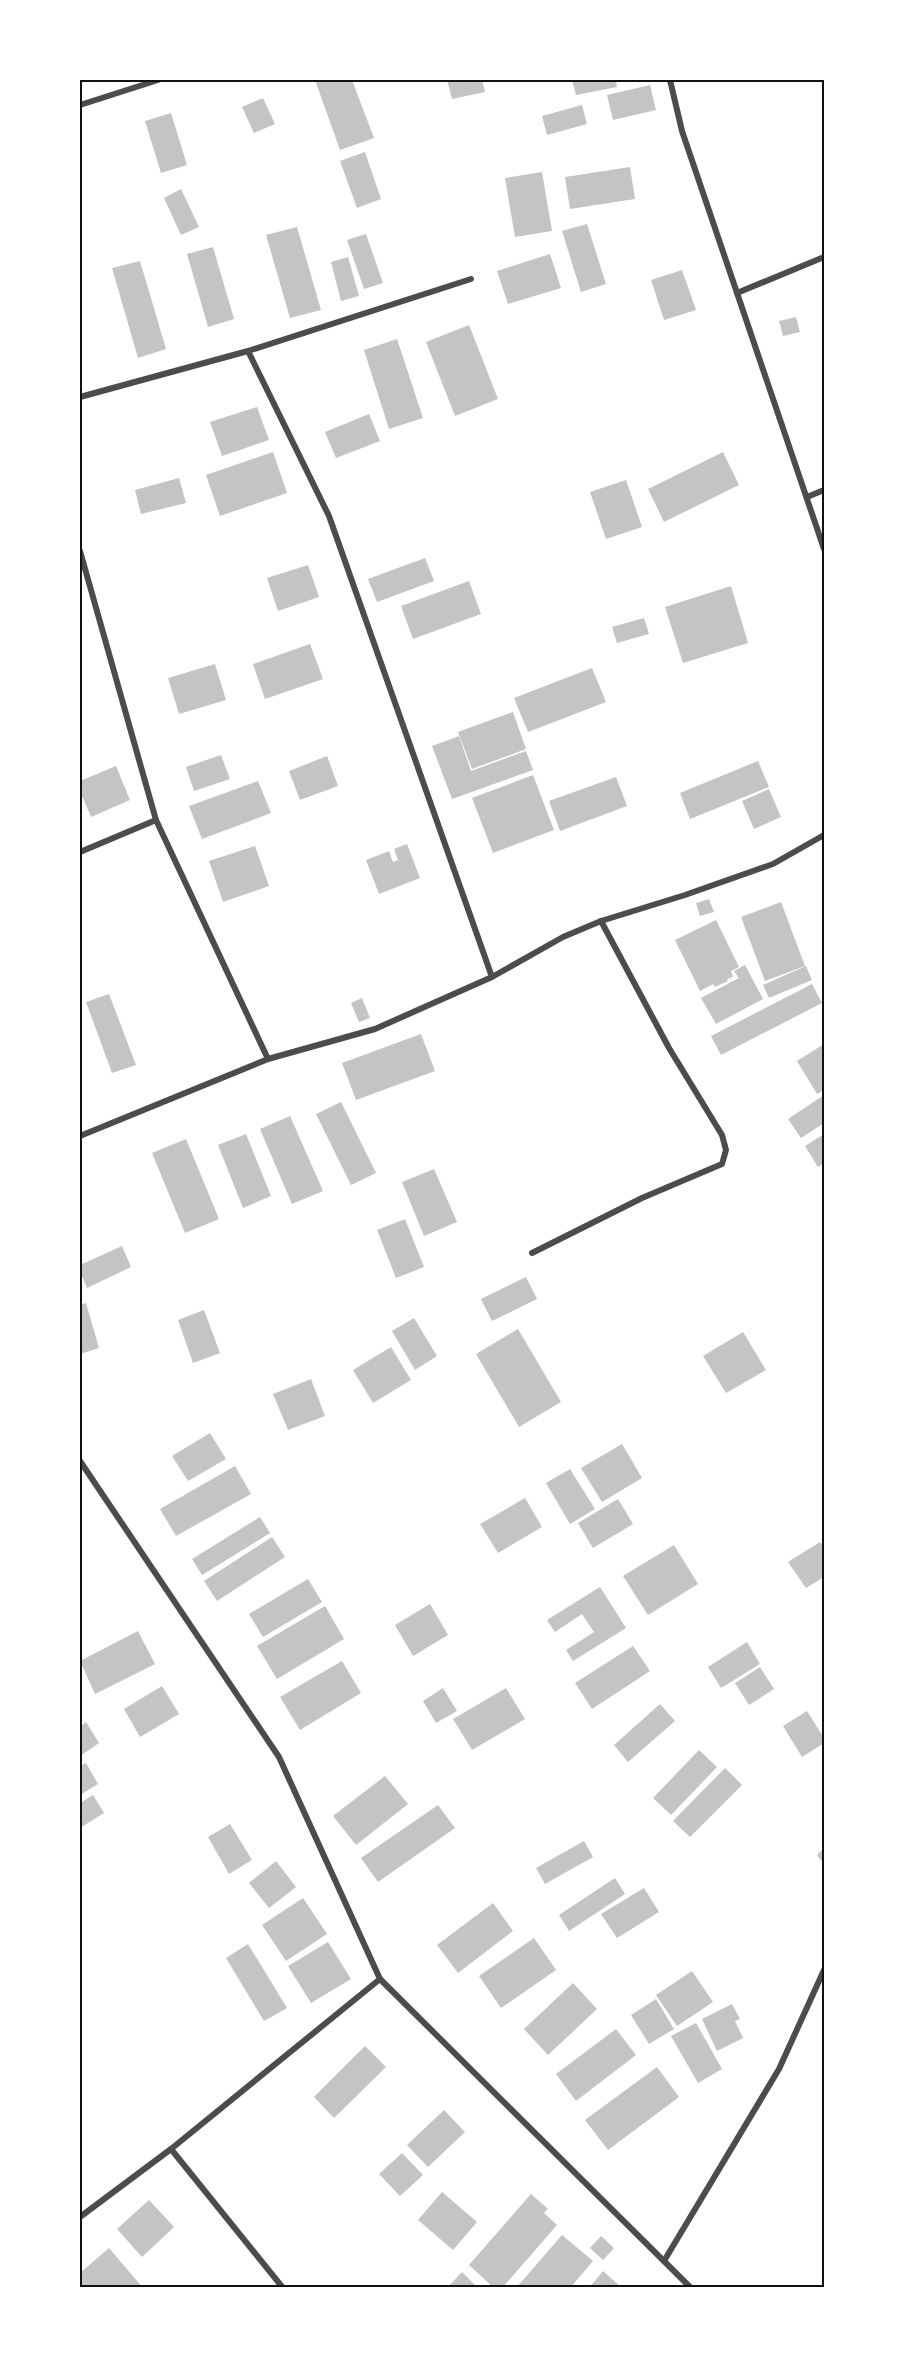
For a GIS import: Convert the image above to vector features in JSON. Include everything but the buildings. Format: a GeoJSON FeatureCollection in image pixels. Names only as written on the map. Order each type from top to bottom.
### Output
{"type":"FeatureCollection","features":[{"type":"Feature","properties":{"kind":"street"},"geometry":{"type":"LineString","coordinates":[[80,105],[158,80]]}},
{"type":"Feature","properties":{"kind":"street"},"geometry":{"type":"LineString","coordinates":[[670,80],[682,131],[825,549]]}},
{"type":"Feature","properties":{"kind":"street"},"geometry":{"type":"LineString","coordinates":[[737,293],[825,257]]}},
{"type":"Feature","properties":{"kind":"street"},"geometry":{"type":"LineString","coordinates":[[80,397],[248,351],[471,279]]}},
{"type":"Feature","properties":{"kind":"street"},"geometry":{"type":"LineString","coordinates":[[248,351],[329,516],[492,977]]}},
{"type":"Feature","properties":{"kind":"street"},"geometry":{"type":"LineString","coordinates":[[807,497],[825,490]]}},
{"type":"Feature","properties":{"kind":"street"},"geometry":{"type":"LineString","coordinates":[[80,551],[156,820],[268,1059]]}},
{"type":"Feature","properties":{"kind":"street"},"geometry":{"type":"LineString","coordinates":[[80,852],[156,820]]}},
{"type":"Feature","properties":{"kind":"street"},"geometry":{"type":"LineString","coordinates":[[80,1136],[268,1059],[375,1029],[492,977],[563,937],[601,921],[685,896],[773,864],[825,835]]}},
{"type":"Feature","properties":{"kind":"street"},"geometry":{"type":"LineString","coordinates":[[532,1253],[642,1198],[722,1164],[726,1150],[722,1135],[669,1048],[601,921]]}},
{"type":"Feature","properties":{"kind":"street"},"geometry":{"type":"LineString","coordinates":[[80,1461],[82,1470],[279,1757],[380,1979],[691,2288]]}},
{"type":"Feature","properties":{"kind":"street"},"geometry":{"type":"LineString","coordinates":[[664,2261],[779,2069],[825,1970]]}},
{"type":"Feature","properties":{"kind":"street"},"geometry":{"type":"LineString","coordinates":[[80,2217],[171,2149],[380,1979]]}},
{"type":"Feature","properties":{"kind":"street"},"geometry":{"type":"LineString","coordinates":[[171,2149],[283,2288]]}}]}
